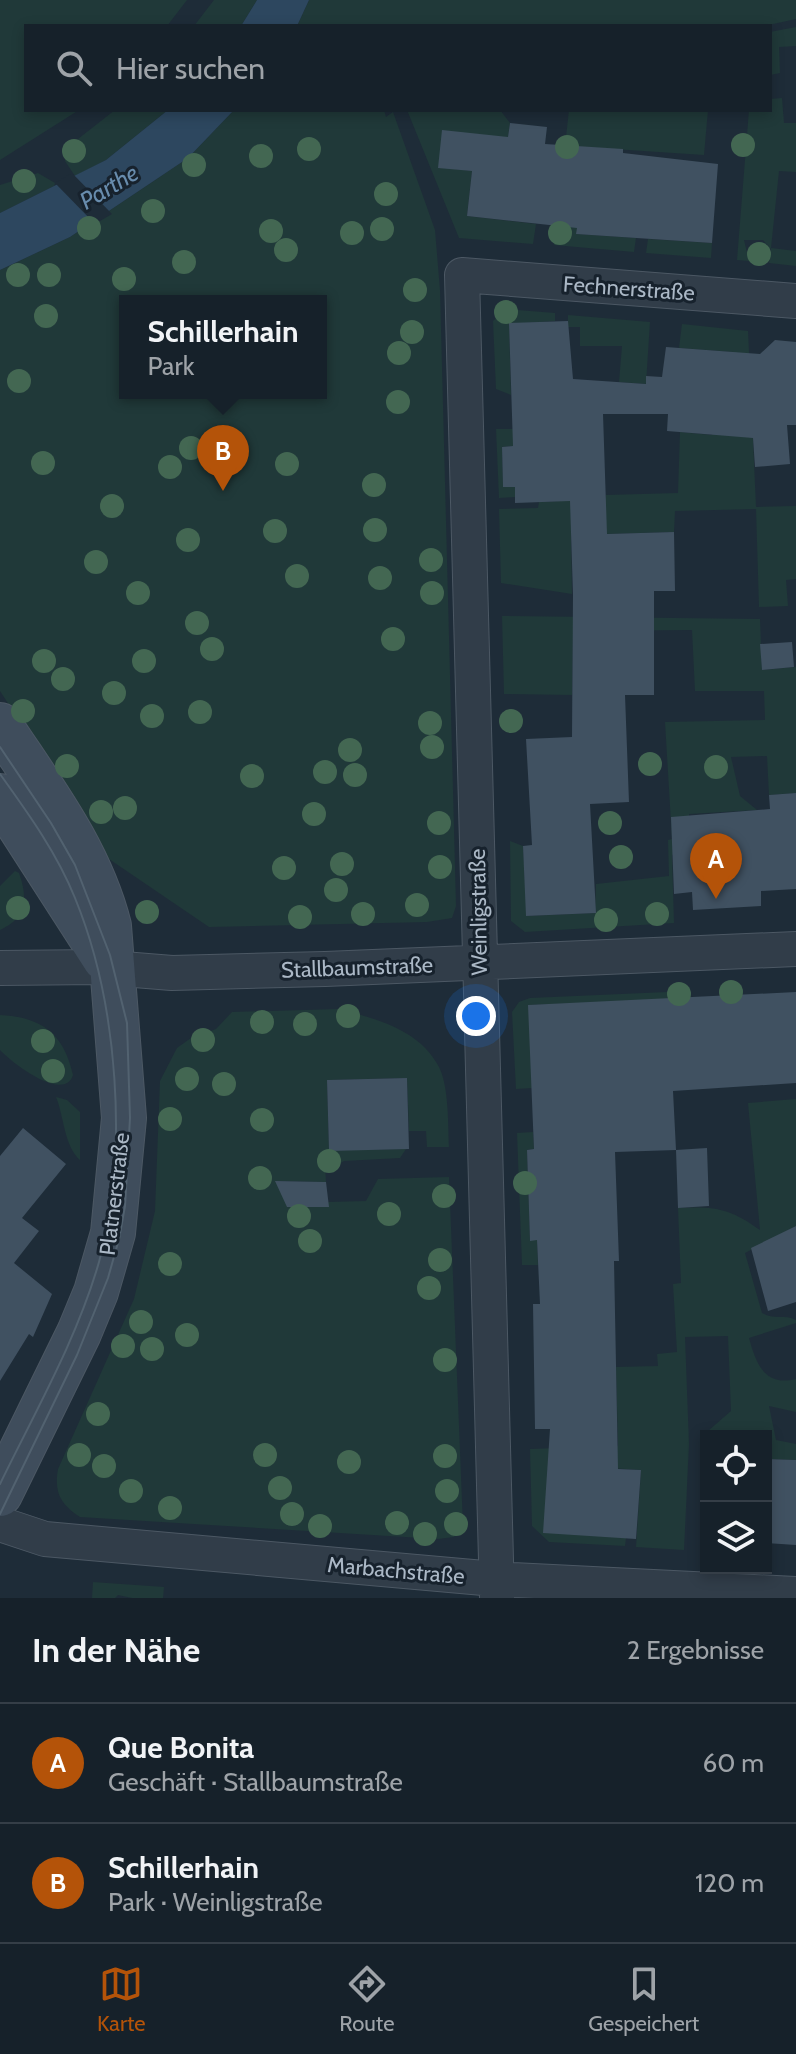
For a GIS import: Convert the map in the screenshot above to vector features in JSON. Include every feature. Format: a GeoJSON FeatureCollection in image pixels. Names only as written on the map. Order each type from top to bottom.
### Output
{"type":"FeatureCollection","features":[{"type":"Feature","properties":{"kind":"main road","name":"Platnerstraße"},"geometry":{"type":"LineString","coordinates":[[0,725],[86,860],[102,899],[109,926],[124,1118],[113,1233],[96,1292],[0,1494]]}},
{"type":"Feature","properties":{"kind":"main road","name":"Platnerstraße"},"geometry":{"type":"LineString","coordinates":[[0,796],[111,968]]}},
{"type":"Feature","properties":{"kind":"street","name":"Fechnerstraße"},"geometry":{"type":"LineString","coordinates":[[462,275],[796,301]]}},
{"type":"Feature","properties":{"kind":"street","name":"Weinligstraße"},"geometry":{"type":"LineString","coordinates":[[462,275],[496,1588]]}},
{"type":"Feature","properties":{"kind":"street","name":"Stallbaumstraße"},"geometry":{"type":"LineString","coordinates":[[0,968],[111,968],[172,973],[796,949]]}},
{"type":"Feature","properties":{"kind":"street","name":"Marbachstraße"},"geometry":{"type":"LineString","coordinates":[[0,1524],[45,1539],[496,1588],[796,1594]]}},
{"type":"Feature","properties":{"kind":"green space"},"geometry":{"type":"Polygon","coordinates":[[[0,0],[187,0],[169,24],[24,24],[24,112],[76,112],[0,160],[0,0]]]}},
{"type":"Feature","properties":{"kind":"green space"},"geometry":{"type":"Polygon","coordinates":[[[214,0],[257,0],[242,24],[196,24],[214,0]]]}},
{"type":"Feature","properties":{"kind":"green space"},"geometry":{"type":"Polygon","coordinates":[[[309,0],[796,0],[796,19],[772,24],[298,24],[309,0]]]}},
{"type":"Feature","properties":{"kind":"green space"},"geometry":{"type":"Polygon","coordinates":[[[796,27],[796,46],[779,47],[780,73],[772,75],[772,32],[796,27]]]}},
{"type":"Feature","properties":{"kind":"green space"},"geometry":{"type":"Polygon","coordinates":[[[782,98],[784,123],[796,123],[796,172],[779,171],[771,248],[796,251],[796,266],[769,263],[771,249],[763,240],[744,240],[749,261],[737,260],[749,112],[772,112],[772,99],[782,98]]]}},
{"type":"Feature","properties":{"kind":"green space"},"geometry":{"type":"Polygon","coordinates":[[[112,112],[166,112],[106,160],[75,176],[65,161],[69,146],[112,112]]]}},
{"type":"Feature","properties":{"kind":"green space"},"geometry":{"type":"Polygon","coordinates":[[[232,112],[385,112],[386,117],[393,112],[435,230],[440,290],[456,906],[452,918],[427,922],[209,927],[109,859],[0,691],[0,270],[70,237],[188,158],[232,112]]]}},
{"type":"Feature","properties":{"kind":"green space"},"geometry":{"type":"Polygon","coordinates":[[[408,112],[502,112],[510,123],[508,137],[438,167],[472,171],[467,216],[536,224],[533,244],[459,238],[408,112]]]}},
{"type":"Feature","properties":{"kind":"green space"},"geometry":{"type":"Polygon","coordinates":[[[569,112],[708,112],[704,155],[583,147],[577,234],[636,238],[634,252],[554,245],[569,112]]]}},
{"type":"Feature","properties":{"kind":"green space"},"geometry":{"type":"Polygon","coordinates":[[[38,173],[55,183],[54,186],[0,213],[0,185],[38,173]]]}},
{"type":"Feature","properties":{"kind":"green space"},"geometry":{"type":"Polygon","coordinates":[[[648,239],[712,243],[711,258],[646,253],[648,239]]]}},
{"type":"Feature","properties":{"kind":"green space"},"geometry":{"type":"Polygon","coordinates":[[[506,309],[555,313],[555,321],[509,324],[511,395],[496,389],[493,321],[506,309]]]}},
{"type":"Feature","properties":{"kind":"green space"},"geometry":{"type":"Polygon","coordinates":[[[568,315],[650,322],[646,384],[619,382],[622,346],[580,346],[580,327],[568,327],[568,315]]]}},
{"type":"Feature","properties":{"kind":"green space"},"geometry":{"type":"Polygon","coordinates":[[[682,324],[748,331],[756,507],[796,506],[796,579],[786,580],[788,606],[759,607],[756,509],[675,511],[674,532],[571,535],[572,594],[501,583],[499,509],[538,508],[539,502],[605,499],[606,495],[678,493],[680,432],[712,435],[733,352],[679,348],[682,324]]]}},
{"type":"Feature","properties":{"kind":"green space"},"geometry":{"type":"Polygon","coordinates":[[[496,429],[513,429],[513,446],[502,447],[503,486],[515,487],[515,497],[499,498],[496,429]]]}},
{"type":"Feature","properties":{"kind":"green space"},"geometry":{"type":"Polygon","coordinates":[[[502,616],[760,619],[762,670],[796,667],[796,793],[769,795],[767,756],[731,757],[740,796],[757,810],[689,814],[690,853],[672,855],[674,923],[525,932],[511,921],[510,841],[523,846],[527,916],[595,913],[596,884],[669,876],[668,840],[672,839],[665,722],[765,720],[764,691],[695,691],[692,630],[573,631],[572,695],[504,694],[502,616]]]}},
{"type":"Feature","properties":{"kind":"green space"},"geometry":{"type":"Polygon","coordinates":[[[15,871],[22,882],[23,906],[16,920],[0,930],[0,886],[15,871]]]}},
{"type":"Feature","properties":{"kind":"green space"},"geometry":{"type":"Polygon","coordinates":[[[667,992],[673,1099],[659,1000],[529,1005],[532,1088],[516,1089],[512,1012],[519,1002],[530,998],[667,992]]]}},
{"type":"Feature","properties":{"kind":"green space"},"geometry":{"type":"Polygon","coordinates":[[[339,1009],[395,1028],[420,1043],[430,1054],[439,1067],[445,1085],[449,1147],[427,1147],[426,1131],[409,1131],[407,1078],[327,1080],[329,1150],[406,1149],[400,1158],[344,1161],[325,1166],[326,1182],[276,1181],[328,1202],[366,1201],[378,1179],[449,1177],[463,1526],[454,1537],[438,1539],[80,1517],[60,1497],[58,1469],[134,1299],[155,1211],[160,1081],[177,1048],[191,1038],[216,1029],[232,1012],[339,1009]]]}},
{"type":"Feature","properties":{"kind":"green space"},"geometry":{"type":"Polygon","coordinates":[[[0,1015],[28,1019],[49,1030],[69,1061],[73,1075],[68,1082],[59,1085],[38,1078],[0,1050],[0,1015]]]}},
{"type":"Feature","properties":{"kind":"green space"},"geometry":{"type":"Polygon","coordinates":[[[56,1097],[67,1100],[80,1112],[80,1160],[67,1139],[56,1097]]]}},
{"type":"Feature","properties":{"kind":"green space"},"geometry":{"type":"Polygon","coordinates":[[[796,1099],[796,1226],[745,1253],[762,1313],[796,1320],[796,1323],[749,1338],[763,1371],[776,1379],[796,1379],[796,1412],[769,1406],[776,1440],[796,1444],[796,1460],[772,1459],[772,1430],[709,1430],[731,1411],[728,1336],[685,1337],[689,1444],[684,1550],[636,1547],[641,1470],[548,1464],[626,1538],[625,1546],[549,1542],[532,1526],[530,1449],[618,1446],[616,1367],[658,1366],[657,1354],[677,1352],[673,1284],[681,1283],[678,1208],[721,1210],[740,1217],[760,1230],[748,1103],[796,1099]]]}},
{"type":"Feature","properties":{"kind":"green space"},"geometry":{"type":"Polygon","coordinates":[[[533,1132],[534,1149],[527,1150],[530,1240],[537,1240],[538,1265],[522,1265],[517,1133],[533,1132]]]}},
{"type":"Feature","properties":{"kind":"green space"},"geometry":{"type":"Polygon","coordinates":[[[93,1582],[164,1587],[163,1598],[118,1595],[115,1598],[92,1598],[93,1582]]]}},
{"type":"Feature","properties":{"kind":"water"},"geometry":{"type":"Polygon","coordinates":[[[257,0],[309,0],[298,24],[242,24],[257,0]]]}},
{"type":"Feature","properties":{"kind":"water","name":"Parthe"},"geometry":{"type":"Polygon","coordinates":[[[166,112],[232,112],[188,158],[70,237],[0,270],[0,213],[106,160],[166,112]]]}},
{"type":"Feature","properties":{"kind":"pier"},"geometry":{"type":"Polygon","coordinates":[[[72,173],[112,214],[95,224],[55,183],[72,173]]]}},
{"type":"Feature","properties":{"kind":"building"},"geometry":{"type":"Polygon","coordinates":[[[510,123],[547,127],[545,144],[623,149],[623,153],[718,164],[712,243],[576,234],[577,228],[467,216],[472,171],[438,168],[442,130],[508,137],[510,123]]]}},
{"type":"Feature","properties":{"kind":"building"},"geometry":{"type":"Polygon","coordinates":[[[568,321],[573,379],[646,384],[646,376],[662,377],[666,347],[760,354],[775,340],[796,342],[796,425],[787,425],[790,464],[755,467],[753,438],[667,431],[668,414],[603,414],[607,534],[674,532],[675,591],[654,591],[654,695],[625,695],[629,802],[590,804],[596,913],[526,916],[523,846],[532,845],[526,739],[572,737],[573,594],[570,501],[515,503],[515,487],[503,487],[502,447],[513,446],[509,323],[568,321]]]}},
{"type":"Feature","properties":{"kind":"building"},"geometry":{"type":"Polygon","coordinates":[[[792,642],[794,667],[762,670],[760,644],[792,642]]]}},
{"type":"Feature","properties":{"kind":"building"},"geometry":{"type":"Polygon","coordinates":[[[796,793],[796,889],[761,891],[761,906],[693,910],[692,892],[674,894],[671,817],[770,809],[769,795],[796,793]]]}},
{"type":"Feature","properties":{"kind":"building"},"geometry":{"type":"Polygon","coordinates":[[[796,992],[796,1083],[673,1091],[676,1150],[615,1152],[619,1261],[614,1261],[618,1469],[641,1470],[636,1539],[543,1533],[550,1429],[535,1429],[533,1304],[540,1304],[537,1240],[530,1241],[527,1150],[534,1149],[528,1005],[796,992]]]}},
{"type":"Feature","properties":{"kind":"building"},"geometry":{"type":"Polygon","coordinates":[[[407,1078],[409,1149],[329,1151],[327,1080],[407,1078]]]}},
{"type":"Feature","properties":{"kind":"building"},"geometry":{"type":"Polygon","coordinates":[[[23,1128],[66,1164],[22,1218],[39,1231],[14,1263],[52,1294],[33,1337],[29,1334],[0,1381],[0,1156],[23,1128]]]}},
{"type":"Feature","properties":{"kind":"building"},"geometry":{"type":"Polygon","coordinates":[[[707,1148],[709,1206],[678,1208],[676,1150],[707,1148]]]}},
{"type":"Feature","properties":{"kind":"building"},"geometry":{"type":"Polygon","coordinates":[[[275,1181],[326,1182],[329,1207],[287,1207],[275,1181]]]}},
{"type":"Feature","properties":{"kind":"building"},"geometry":{"type":"Polygon","coordinates":[[[796,1226],[796,1302],[768,1311],[751,1248],[796,1226]]]}},
{"type":"Feature","properties":{"kind":"building"},"geometry":{"type":"Polygon","coordinates":[[[772,1459],[796,1460],[796,1545],[772,1543],[772,1459]]]}},
{"type":"Feature","properties":{"kind":"tram line"},"geometry":{"type":"LineString","coordinates":[[0,747],[75,865],[110,955],[127,1023],[130,1118],[125,1206],[108,1278],[77,1355],[0,1514]]}},
{"type":"Feature","properties":{"kind":"tram line"},"geometry":{"type":"LineString","coordinates":[[0,774],[60,865],[90,939],[109,1031],[116,1127],[108,1219],[90,1291],[54,1375],[0,1484]]}},
{"type":"Feature","properties":{"kind":"place","name":"Schillerhain"},"geometry":{"type":"Point","coordinates":[223,491]}},
{"type":"Feature","properties":{"kind":"place","name":"Que Bonita"},"geometry":{"type":"Point","coordinates":[716,899]}}]}
